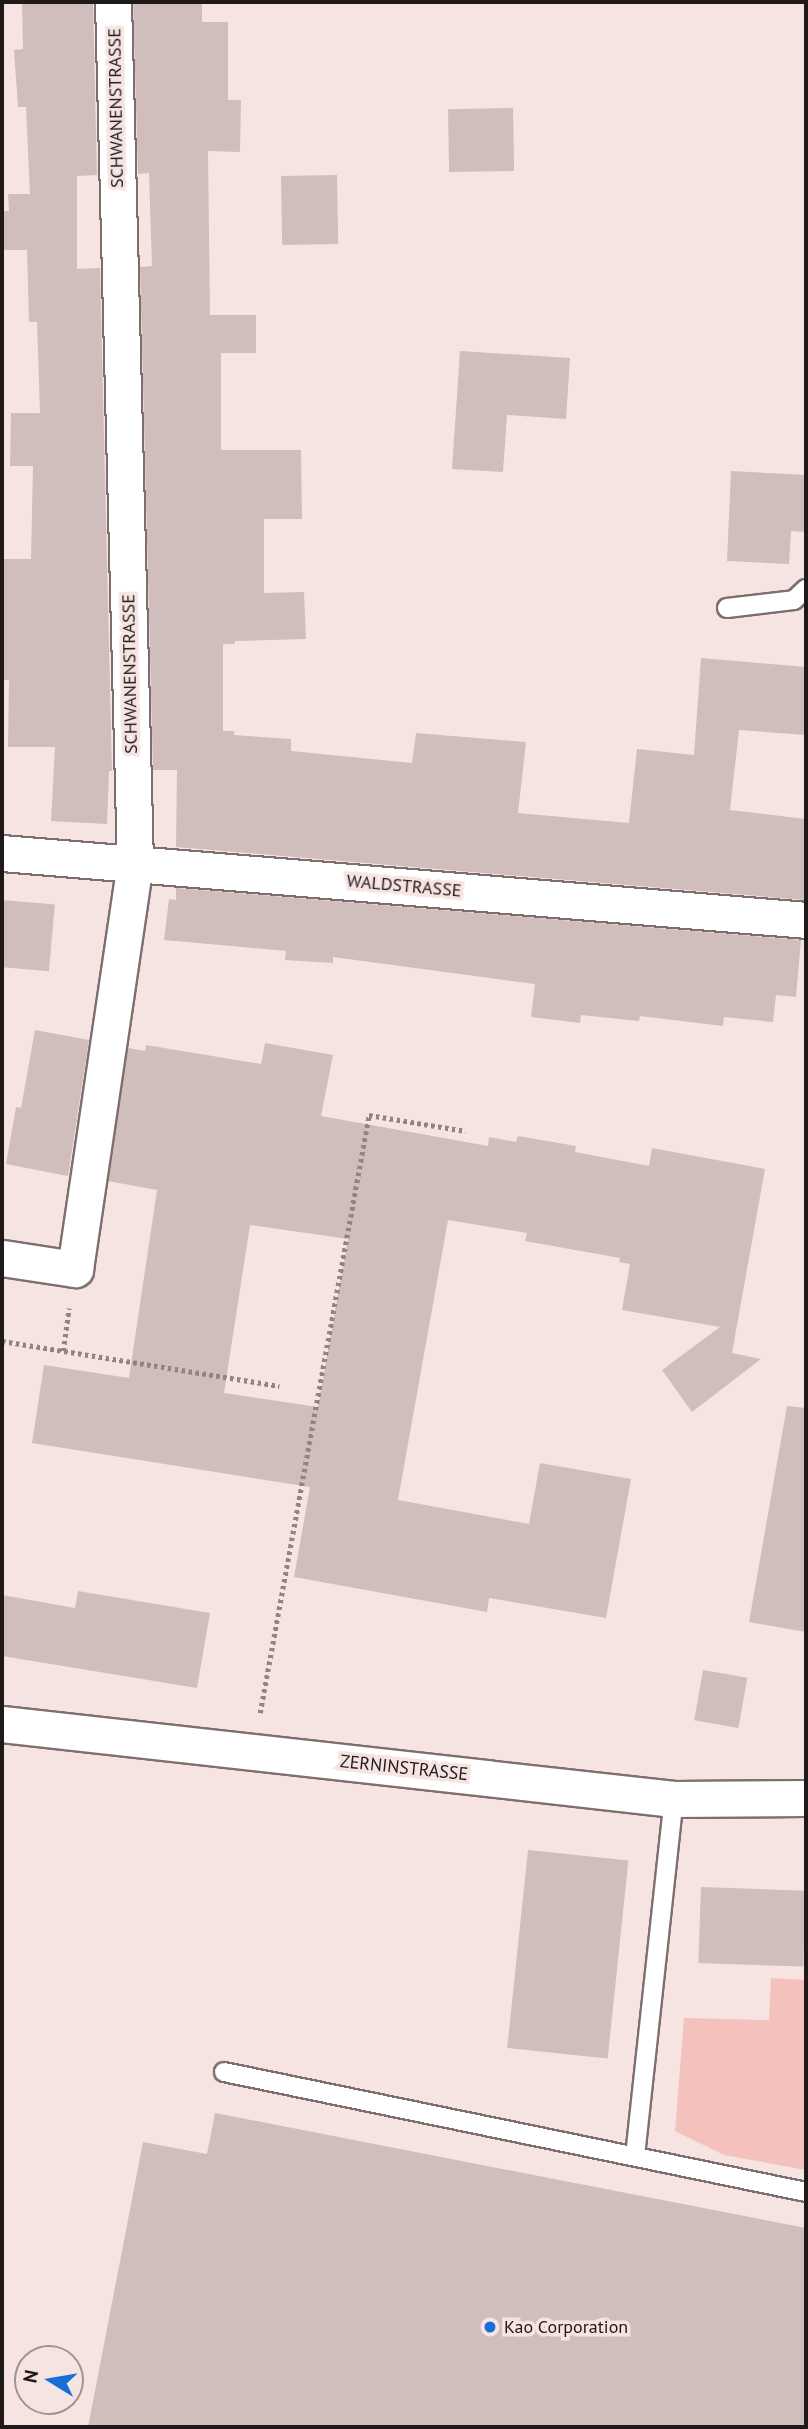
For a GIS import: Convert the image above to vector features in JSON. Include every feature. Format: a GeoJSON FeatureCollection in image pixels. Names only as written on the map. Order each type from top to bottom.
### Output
{"type":"FeatureCollection","features":[{"type":"Feature","properties":{"kind":"street","name":"SCHWANENSTRASSE"},"geometry":{"type":"LineString","coordinates":[[2,1258],[75,1269],[135,864],[113,2]]}},
{"type":"Feature","properties":{"kind":"street","name":"WALDSTRASSE"},"geometry":{"type":"LineString","coordinates":[[2,853],[806,920]]}},
{"type":"Feature","properties":{"kind":"street","name":"ZERNINSTRASSE"},"geometry":{"type":"LineString","coordinates":[[2,1724],[674,1799],[806,1798]]}},
{"type":"Feature","properties":{"kind":"lane"},"geometry":{"type":"LineString","coordinates":[[727,608],[794,600],[806,589]]}},
{"type":"Feature","properties":{"kind":"lane"},"geometry":{"type":"LineString","coordinates":[[635,2156],[674,1799]]}},
{"type":"Feature","properties":{"kind":"lane"},"geometry":{"type":"LineString","coordinates":[[224,2072],[806,2192]]}},
{"type":"Feature","properties":{"kind":"path"},"geometry":{"type":"LineString","coordinates":[[253,1751],[369,1115],[466,1131]]}},
{"type":"Feature","properties":{"kind":"path"},"geometry":{"type":"LineString","coordinates":[[2,1341],[279,1386]]}},
{"type":"Feature","properties":{"kind":"shaded area"},"geometry":{"type":"Polygon","coordinates":[[[771,1978],[806,1980],[806,2170],[724,2155],[675,2131],[684,2018],[769,2020],[771,1978]]]}},
{"type":"Feature","properties":{"kind":"building"},"geometry":{"type":"Polygon","coordinates":[[[22,2],[93,2],[97,175],[77,176],[77,269],[100,268],[112,771],[109,771],[107,824],[51,821],[55,747],[8,747],[9,680],[2,680],[2,559],[31,559],[33,466],[10,466],[11,413],[40,413],[37,322],[29,322],[27,250],[2,250],[2,211],[9,211],[8,194],[30,194],[26,107],[18,107],[14,50],[23,49],[22,2]]]}},
{"type":"Feature","properties":{"kind":"building"},"geometry":{"type":"Polygon","coordinates":[[[133,2],[202,2],[202,22],[228,22],[228,100],[241,100],[240,152],[208,151],[210,315],[256,315],[256,353],[221,353],[221,450],[301,450],[302,519],[264,519],[264,593],[304,592],[306,639],[235,641],[235,644],[223,644],[223,731],[234,731],[234,735],[291,739],[291,751],[412,763],[416,733],[526,742],[518,813],[629,823],[637,749],[694,755],[701,658],[806,667],[806,735],[739,730],[730,810],[806,819],[805,900],[176,847],[177,770],[153,770],[140,267],[152,266],[149,173],[138,174],[133,2]]]}},
{"type":"Feature","properties":{"kind":"building"},"geometry":{"type":"Polygon","coordinates":[[[513,108],[514,171],[449,172],[448,109],[513,108]]]}},
{"type":"Feature","properties":{"kind":"building"},"geometry":{"type":"Polygon","coordinates":[[[337,175],[338,244],[282,245],[281,176],[337,175]]]}},
{"type":"Feature","properties":{"kind":"building"},"geometry":{"type":"Polygon","coordinates":[[[460,351],[570,358],[566,419],[507,415],[503,472],[452,469],[460,351]]]}},
{"type":"Feature","properties":{"kind":"building"},"geometry":{"type":"Polygon","coordinates":[[[731,471],[806,475],[806,532],[791,531],[789,564],[727,561],[731,471]]]}},
{"type":"Feature","properties":{"kind":"building"},"geometry":{"type":"Polygon","coordinates":[[[176,888],[801,940],[796,997],[776,995],[773,1022],[724,1017],[723,1026],[640,1016],[639,1021],[581,1015],[580,1023],[531,1017],[535,984],[333,957],[333,963],[285,960],[286,951],[164,940],[169,899],[176,900],[176,888]]]}},
{"type":"Feature","properties":{"kind":"building"},"geometry":{"type":"Polygon","coordinates":[[[2,900],[55,905],[49,971],[2,967],[2,900]]]}},
{"type":"Feature","properties":{"kind":"building"},"geometry":{"type":"Polygon","coordinates":[[[35,1030],[89,1040],[68,1176],[6,1164],[16,1107],[21,1108],[35,1030]]]}},
{"type":"Feature","properties":{"kind":"building"},"geometry":{"type":"Polygon","coordinates":[[[265,1043],[333,1055],[321,1116],[488,1146],[489,1137],[516,1142],[518,1136],[576,1146],[575,1152],[649,1166],[652,1148],[765,1169],[732,1353],[761,1359],[692,1412],[662,1370],[720,1327],[622,1310],[630,1264],[619,1262],[620,1258],[525,1241],[527,1233],[448,1220],[398,1500],[529,1524],[540,1463],[631,1479],[606,1618],[489,1598],[487,1612],[294,1577],[310,1487],[32,1443],[44,1365],[129,1378],[157,1190],[108,1181],[128,1048],[145,1051],[146,1045],[261,1064],[265,1043]],[[250,1225],[224,1393],[318,1407],[348,1239],[250,1225]]]}},
{"type":"Feature","properties":{"kind":"building"},"geometry":{"type":"Polygon","coordinates":[[[787,1406],[806,1408],[806,1632],[749,1622],[787,1406]]]}},
{"type":"Feature","properties":{"kind":"building"},"geometry":{"type":"Polygon","coordinates":[[[78,1591],[210,1613],[197,1688],[2,1656],[2,1595],[75,1608],[78,1591]]]}},
{"type":"Feature","properties":{"kind":"building"},"geometry":{"type":"Polygon","coordinates":[[[703,1670],[747,1678],[738,1728],[694,1720],[703,1670]]]}},
{"type":"Feature","properties":{"kind":"building"},"geometry":{"type":"Polygon","coordinates":[[[528,1850],[628,1861],[608,2058],[507,2048],[528,1850]]]}},
{"type":"Feature","properties":{"kind":"building"},"geometry":{"type":"Polygon","coordinates":[[[701,1887],[806,1891],[803,1967],[698,1963],[701,1887]]]}},
{"type":"Feature","properties":{"kind":"building","name":"Kao Corporation"},"geometry":{"type":"Polygon","coordinates":[[[215,2113],[806,2228],[806,2427],[88,2427],[143,2142],[207,2154],[215,2113]]]}},
{"type":"Feature","properties":{"kind":"place","name":"Kao Corporation"},"geometry":{"type":"Point","coordinates":[490,2327]}}]}
